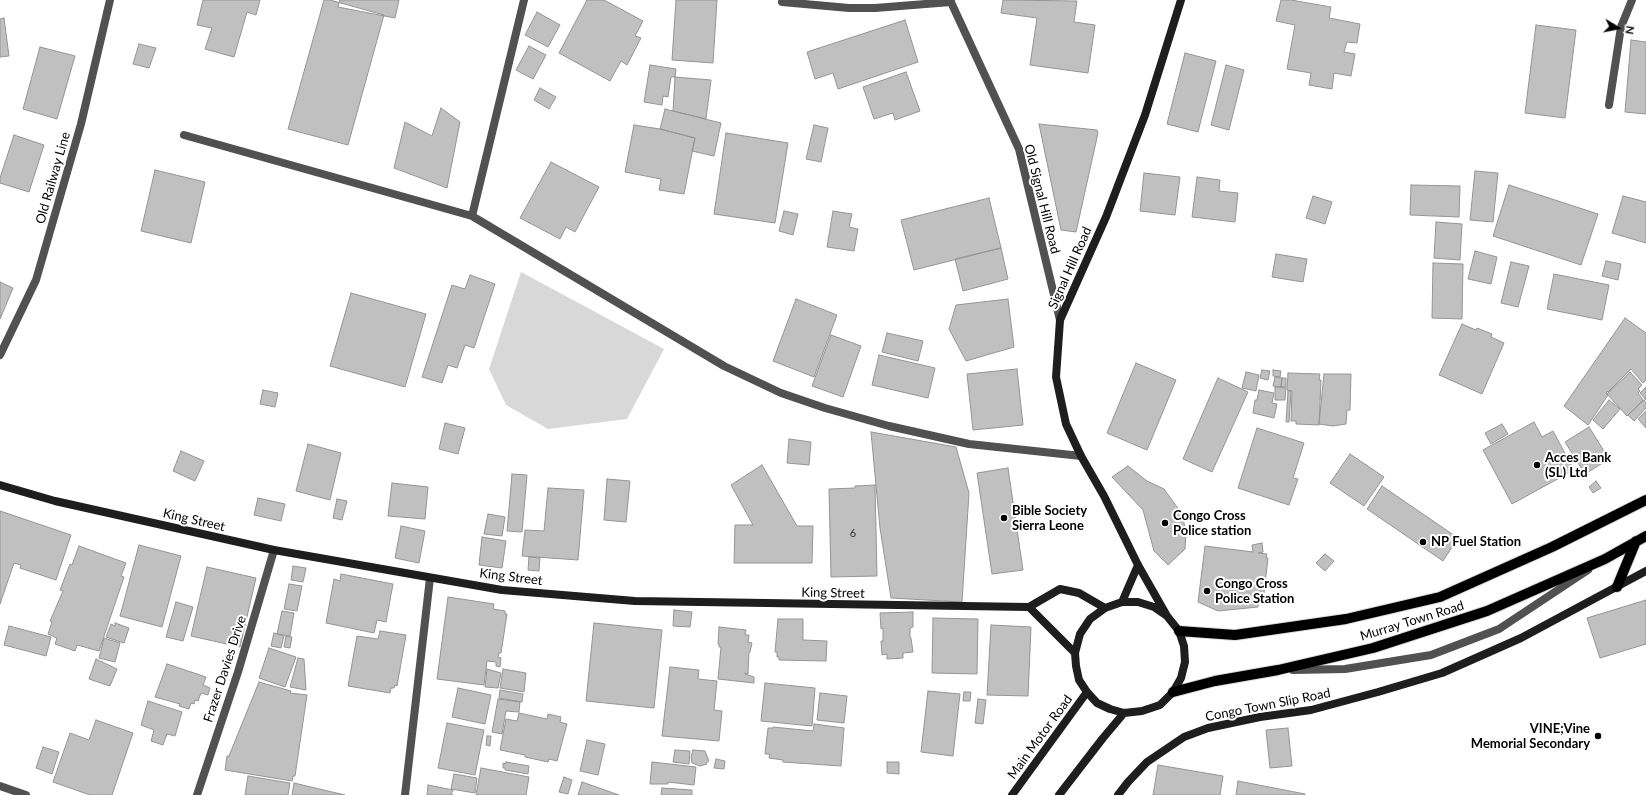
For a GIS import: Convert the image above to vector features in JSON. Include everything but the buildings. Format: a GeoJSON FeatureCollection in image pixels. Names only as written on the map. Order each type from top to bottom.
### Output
{"type":"FeatureCollection","features":[{"type":"Feature","properties":{"kind":"main road","name":"Signal Hill Road"},"geometry":{"type":"LineString","coordinates":[[1167,616],[1138,565],[1066,424],[1056,377],[1060,320],[1106,217],[1145,115],[1181,0]]}},
{"type":"Feature","properties":{"kind":"main road","name":"King Street"},"geometry":{"type":"LineString","coordinates":[[0,485],[55,501],[274,550],[502,590],[635,601],[1029,607]]}},
{"type":"Feature","properties":{"kind":"main road","name":"Murray Town Road"},"geometry":{"type":"LineString","coordinates":[[1179,631],[1235,635],[1346,619],[1440,597],[1552,547],[1646,500]]}},
{"type":"Feature","properties":{"kind":"main road","name":"Murray Town Road"},"geometry":{"type":"LineString","coordinates":[[1173,692],[1215,681],[1278,670],[1373,648],[1487,611],[1605,559],[1646,536]]}},
{"type":"Feature","properties":{"kind":"main road"},"geometry":{"type":"LineString","coordinates":[[1617,587],[1636,541]]}},
{"type":"Feature","properties":{"kind":"main road"},"geometry":{"type":"LineString","coordinates":[[1122,602],[1138,565]]}},
{"type":"Feature","properties":{"kind":"main road","name":"Congo Town Slip Road"},"geometry":{"type":"LineString","coordinates":[[1118,795],[1147,762],[1166,748],[1190,735],[1208,728],[1260,717],[1311,710],[1442,673],[1521,638],[1646,571]]}},
{"type":"Feature","properties":{"kind":"main road"},"geometry":{"type":"LineString","coordinates":[[1075,653],[1029,607],[1060,589],[1079,593],[1105,608]]}},
{"type":"Feature","properties":{"kind":"main road"},"geometry":{"type":"LineString","coordinates":[[1122,602],[1138,602],[1154,607],[1167,616],[1179,631],[1184,646],[1185,662],[1182,678],[1173,692],[1160,705],[1142,711],[1124,713],[1110,709],[1097,702],[1087,692],[1080,680],[1076,666],[1075,653],[1080,634],[1090,619],[1105,608],[1122,602]]}},
{"type":"Feature","properties":{"kind":"main road","name":"Main Motor Road"},"geometry":{"type":"LineString","coordinates":[[1012,795],[1087,692]]}},
{"type":"Feature","properties":{"kind":"main road"},"geometry":{"type":"LineString","coordinates":[[1059,795],[1124,713]]}},
{"type":"Feature","properties":{"kind":"street","name":"Old Railway Line"},"geometry":{"type":"LineString","coordinates":[[0,355],[36,280],[81,124],[110,0]]}},
{"type":"Feature","properties":{"kind":"street"},"geometry":{"type":"LineString","coordinates":[[472,216],[524,0]]}},
{"type":"Feature","properties":{"kind":"street"},"geometry":{"type":"LineString","coordinates":[[1609,105],[1621,27],[1632,0]]}},
{"type":"Feature","properties":{"kind":"street"},"geometry":{"type":"LineString","coordinates":[[782,2],[849,8],[875,8],[951,1]]}},
{"type":"Feature","properties":{"kind":"street","name":"Old Signal Hill Road"},"geometry":{"type":"LineString","coordinates":[[951,1],[1019,149],[1060,320]]}},
{"type":"Feature","properties":{"kind":"street"},"geometry":{"type":"LineString","coordinates":[[184,135],[472,216],[724,366],[781,393],[825,408],[889,426],[969,444],[1081,456]]}},
{"type":"Feature","properties":{"kind":"street","name":"Frazer Davies Drive"},"geometry":{"type":"LineString","coordinates":[[197,795],[238,672],[274,550]]}},
{"type":"Feature","properties":{"kind":"street"},"geometry":{"type":"LineString","coordinates":[[1278,670],[1345,669],[1431,655],[1499,629],[1605,559]]}},
{"type":"Feature","properties":{"kind":"street"},"geometry":{"type":"LineString","coordinates":[[405,795],[430,578]]}},
{"type":"Feature","properties":{"kind":"street"},"geometry":{"type":"LineString","coordinates":[[0,786],[26,795]]}},
{"type":"Feature","properties":{"kind":"shaded area"},"geometry":{"type":"Polygon","coordinates":[[[521,272],[664,349],[627,419],[548,429],[506,405],[489,369],[521,272]]]}},
{"type":"Feature","properties":{"kind":"place","name":"Acces Bank (SL) Ltd"},"geometry":{"type":"Point","coordinates":[1537,465]}},
{"type":"Feature","properties":{"kind":"place","name":"Bible Society Sierra Leone"},"geometry":{"type":"Point","coordinates":[1004,518]}},
{"type":"Feature","properties":{"kind":"place","name":"Congo Cross Police station"},"geometry":{"type":"Point","coordinates":[1165,523]}},
{"type":"Feature","properties":{"kind":"place","name":"NP Fuel Station"},"geometry":{"type":"Point","coordinates":[1423,542]}},
{"type":"Feature","properties":{"kind":"place","name":"Congo Cross Police Station"},"geometry":{"type":"Point","coordinates":[1207,591]}},
{"type":"Feature","properties":{"kind":"place","name":"VINE;Vine Memorial Secondary"},"geometry":{"type":"Point","coordinates":[1598,736]}}]}
